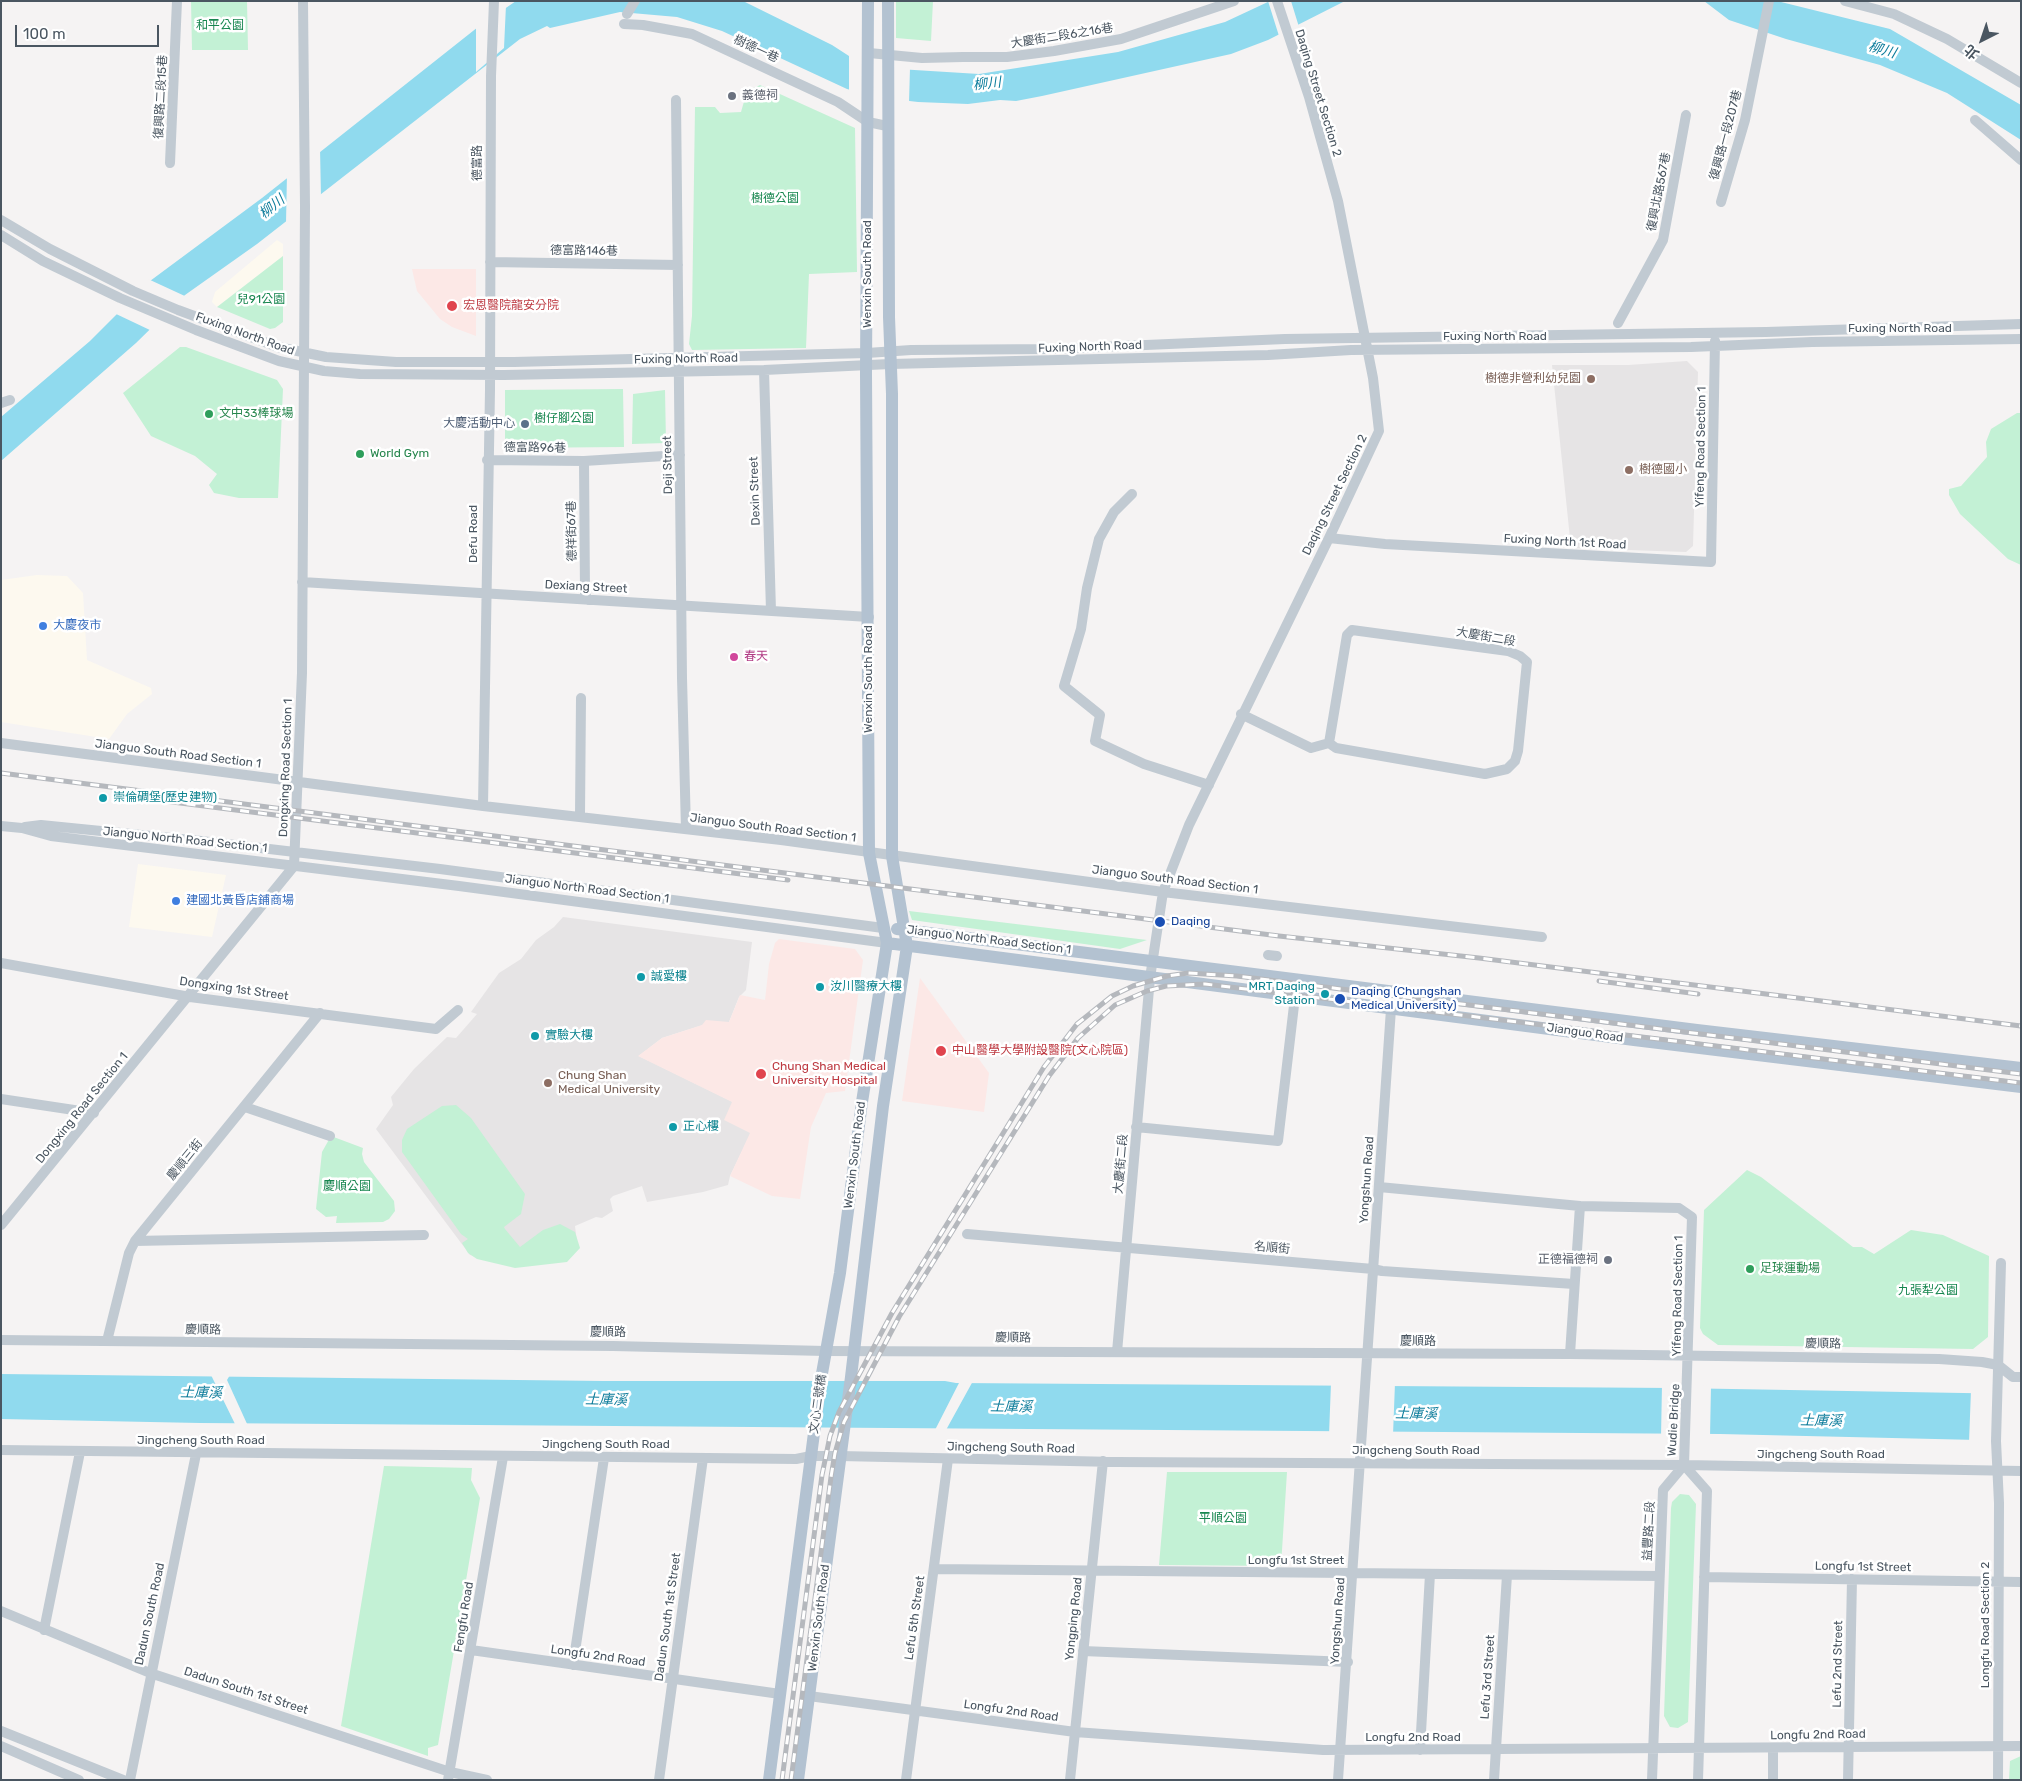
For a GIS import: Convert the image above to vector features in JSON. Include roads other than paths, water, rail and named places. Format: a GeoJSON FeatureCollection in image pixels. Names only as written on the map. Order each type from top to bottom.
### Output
{"type":"FeatureCollection","features":[{"type":"Feature","properties":{"kind":"main road","name":"Wenxin South Road"},"geometry":{"type":"LineString","coordinates":[[826,1351],[840,1272],[862,1102],[887,943],[869,853],[868,1]]}},
{"type":"Feature","properties":{"kind":"main road","name":"Wenxin South Road"},"geometry":{"type":"LineString","coordinates":[[852,1351],[883,1106],[907,946],[892,856],[887,126],[888,1]]}},
{"type":"Feature","properties":{"kind":"main road","name":"Jianguo North Road Section 1"},"geometry":{"type":"LineString","coordinates":[[883,928],[1152,961]]}},
{"type":"Feature","properties":{"kind":"main road","name":"Jianguo North Road Section 1"},"geometry":{"type":"LineString","coordinates":[[887,943],[1150,978]]}},
{"type":"Feature","properties":{"kind":"main road","name":"Jianguo Road"},"geometry":{"type":"LineString","coordinates":[[1152,961],[1697,1030],[2021,1068]]}},
{"type":"Feature","properties":{"kind":"main road","name":"Jianguo Road"},"geometry":{"type":"LineString","coordinates":[[1150,978],[2021,1087]]}},
{"type":"Feature","properties":{"kind":"main road","name":"文心二號橋"},"geometry":{"type":"LineString","coordinates":[[811,1456],[826,1351]]}},
{"type":"Feature","properties":{"kind":"main road"},"geometry":{"type":"LineString","coordinates":[[840,1456],[852,1351]]}},
{"type":"Feature","properties":{"kind":"main road"},"geometry":{"type":"LineString","coordinates":[[769,1780],[811,1456]]}},
{"type":"Feature","properties":{"kind":"main road","name":"Wenxin South Road"},"geometry":{"type":"LineString","coordinates":[[798,1780],[840,1456]]}},
{"type":"Feature","properties":{"kind":"street","name":"復興路二段15巷"},"geometry":{"type":"LineString","coordinates":[[170,164],[177,1]]}},
{"type":"Feature","properties":{"kind":"street","name":"Dongxing Road Section 1"},"geometry":{"type":"LineString","coordinates":[[1,1225],[190,997],[294,866],[298,782],[302,582],[305,207],[303,1]]}},
{"type":"Feature","properties":{"kind":"street","name":"德富路"},"geometry":{"type":"LineString","coordinates":[[490,262],[491,64],[494,1]]}},
{"type":"Feature","properties":{"kind":"street","name":"樹德一巷"},"geometry":{"type":"LineString","coordinates":[[635,1],[626,19],[692,34],[838,102],[868,122]]}},
{"type":"Feature","properties":{"kind":"street","name":"大慶街二段6之16巷"},"geometry":{"type":"LineString","coordinates":[[869,57],[888,59],[998,57],[1054,51],[1121,40],[1234,1]]}},
{"type":"Feature","properties":{"kind":"street","name":"Daqing Street Section 2"},"geometry":{"type":"LineString","coordinates":[[1150,978],[1163,892],[1176,854],[1241,714],[1329,538],[1379,431],[1374,385],[1366,350],[1352,264],[1338,201],[1309,98],[1277,1]]}},
{"type":"Feature","properties":{"kind":"street","name":"復興路一段207巷"},"geometry":{"type":"LineString","coordinates":[[1721,202],[1745,120],[1769,1]]}},
{"type":"Feature","properties":{"kind":"street"},"geometry":{"type":"LineString","coordinates":[[1845,1],[1894,14],[1947,39],[2021,83]]}},
{"type":"Feature","properties":{"kind":"street","name":"Deji Street"},"geometry":{"type":"LineString","coordinates":[[676,100],[681,606],[686,829]]}},
{"type":"Feature","properties":{"kind":"street","name":"復興北路567巷"},"geometry":{"type":"LineString","coordinates":[[1618,322],[1662,240],[1686,115]]}},
{"type":"Feature","properties":{"kind":"street"},"geometry":{"type":"LineString","coordinates":[[1975,120],[2021,160]]}},
{"type":"Feature","properties":{"kind":"street"},"geometry":{"type":"LineString","coordinates":[[868,122],[887,126]]}},
{"type":"Feature","properties":{"kind":"street","name":"Fuxing North Road"},"geometry":{"type":"LineString","coordinates":[[1,220],[50,249],[133,290],[178,310],[278,347],[304,353],[396,362],[490,362],[679,357],[867,359],[890,364],[1366,350],[1714,346],[1812,342],[2021,339]]}},
{"type":"Feature","properties":{"kind":"street","name":"Fuxing North Road"},"geometry":{"type":"LineString","coordinates":[[1,235],[43,261],[124,300],[170,319],[279,361],[304,367],[360,374],[490,375],[764,370],[867,359],[890,351],[1053,349],[1285,339],[1629,332],[1717,333],[2021,324]]}},
{"type":"Feature","properties":{"kind":"street","name":"德富路146巷"},"geometry":{"type":"LineString","coordinates":[[490,262],[678,265]]}},
{"type":"Feature","properties":{"kind":"street","name":"Defu Road"},"geometry":{"type":"LineString","coordinates":[[483,806],[490,262]]}},
{"type":"Feature","properties":{"kind":"street","name":"Yifeng Road Section 1"},"geometry":{"type":"LineString","coordinates":[[1711,562],[1716,397],[1714,346],[1717,333]]}},
{"type":"Feature","properties":{"kind":"street","name":"Dexin Street"},"geometry":{"type":"LineString","coordinates":[[764,370],[771,611]]}},
{"type":"Feature","properties":{"kind":"street","name":"德富路96巷"},"geometry":{"type":"LineString","coordinates":[[487,460],[584,461],[680,455]]}},
{"type":"Feature","properties":{"kind":"street","name":"德祥街67巷"},"geometry":{"type":"LineString","coordinates":[[584,461],[585,594],[588,600]]}},
{"type":"Feature","properties":{"kind":"street"},"geometry":{"type":"LineString","coordinates":[[1132,494],[1114,512],[1099,539],[1087,588],[1081,629],[1064,686],[1100,715],[1095,741],[1144,764],[1209,786]]}},
{"type":"Feature","properties":{"kind":"street","name":"Fuxing North 1st Road"},"geometry":{"type":"LineString","coordinates":[[1329,538],[1417,546],[1711,562]]}},
{"type":"Feature","properties":{"kind":"street","name":"Dexiang Street"},"geometry":{"type":"LineString","coordinates":[[302,582],[487,595],[869,617]]}},
{"type":"Feature","properties":{"kind":"street","name":"大慶街二段"},"geometry":{"type":"LineString","coordinates":[[1352,630],[1508,651],[1520,656],[1527,662],[1518,751],[1515,761],[1507,769],[1485,774],[1336,748],[1329,743],[1348,635],[1352,630]]}},
{"type":"Feature","properties":{"kind":"street"},"geometry":{"type":"LineString","coordinates":[[580,815],[581,698]]}},
{"type":"Feature","properties":{"kind":"street","name":"大慶街二段"},"geometry":{"type":"LineString","coordinates":[[1241,714],[1311,748],[1329,743]]}},
{"type":"Feature","properties":{"kind":"street","name":"Jianguo South Road Section 1"},"geometry":{"type":"LineString","coordinates":[[1,743],[483,806],[580,815],[1163,892],[1542,937]]}},
{"type":"Feature","properties":{"kind":"street","name":"Jianguo North Road Section 1"},"geometry":{"type":"LineString","coordinates":[[22,828],[41,825],[295,852],[883,928]]}},
{"type":"Feature","properties":{"kind":"street","name":"Jianguo North Road Section 1"},"geometry":{"type":"LineString","coordinates":[[1,826],[22,828],[51,836],[459,886],[887,943]]}},
{"type":"Feature","properties":{"kind":"street","name":"Dongxing 1st Street"},"geometry":{"type":"LineString","coordinates":[[1,963],[190,997],[436,1029],[458,1010]]}},
{"type":"Feature","properties":{"kind":"street","name":"大慶街二段"},"geometry":{"type":"LineString","coordinates":[[1117,1352],[1150,978]]}},
{"type":"Feature","properties":{"kind":"street"},"geometry":{"type":"LineString","coordinates":[[1136,1127],[1278,1141],[1295,997]]}},
{"type":"Feature","properties":{"kind":"street","name":"Yongshun Road"},"geometry":{"type":"LineString","coordinates":[[1338,1780],[1342,1750],[1392,1009]]}},
{"type":"Feature","properties":{"kind":"street","name":"慶順三街"},"geometry":{"type":"LineString","coordinates":[[107,1341],[129,1253],[135,1241],[320,1013]]}},
{"type":"Feature","properties":{"kind":"street"},"geometry":{"type":"LineString","coordinates":[[1,1100],[94,1113]]}},
{"type":"Feature","properties":{"kind":"street"},"geometry":{"type":"LineString","coordinates":[[245,1107],[330,1136]]}},
{"type":"Feature","properties":{"kind":"street"},"geometry":{"type":"LineString","coordinates":[[1379,1187],[1580,1206],[1570,1354]]}},
{"type":"Feature","properties":{"kind":"street","name":"Yifeng Road Section 1"},"geometry":{"type":"LineString","coordinates":[[1580,1206],[1679,1208],[1692,1217],[1688,1376]]}},
{"type":"Feature","properties":{"kind":"street","name":"名順街"},"geometry":{"type":"LineString","coordinates":[[967,1234],[1382,1271],[1574,1284]]}},
{"type":"Feature","properties":{"kind":"street"},"geometry":{"type":"LineString","coordinates":[[135,1241],[424,1235]]}},
{"type":"Feature","properties":{"kind":"street","name":"Longfu Road Section 2"},"geometry":{"type":"LineString","coordinates":[[1998,1780],[1999,1582],[1997,1471],[2001,1263]]}},
{"type":"Feature","properties":{"kind":"street","name":"慶順路"},"geometry":{"type":"LineString","coordinates":[[1,1340],[623,1346],[826,1351],[1570,1354],[1939,1359],[1998,1365],[2013,1376],[2021,1377]]}},
{"type":"Feature","properties":{"kind":"street","name":"Wudie Bridge"},"geometry":{"type":"LineString","coordinates":[[1684,1465],[1688,1376]]}},
{"type":"Feature","properties":{"kind":"street","name":"Jingcheng South Road"},"geometry":{"type":"LineString","coordinates":[[1,1450],[604,1458],[796,1459],[811,1456],[840,1456],[1103,1461],[1684,1465],[2021,1471]]}},
{"type":"Feature","properties":{"kind":"street"},"geometry":{"type":"LineString","coordinates":[[44,1630],[80,1452]]}},
{"type":"Feature","properties":{"kind":"street","name":"Dadun South Road"},"geometry":{"type":"LineString","coordinates":[[130,1780],[150,1673],[196,1454]]}},
{"type":"Feature","properties":{"kind":"street","name":"Fengfu Road"},"geometry":{"type":"LineString","coordinates":[[449,1776],[503,1457]]}},
{"type":"Feature","properties":{"kind":"street"},"geometry":{"type":"LineString","coordinates":[[573,1665],[604,1458]]}},
{"type":"Feature","properties":{"kind":"street","name":"Dadun South 1st Street"},"geometry":{"type":"LineString","coordinates":[[659,1780],[703,1458]]}},
{"type":"Feature","properties":{"kind":"street","name":"Lefu 5th Street"},"geometry":{"type":"LineString","coordinates":[[906,1780],[948,1459]]}},
{"type":"Feature","properties":{"kind":"street","name":"Yongping Road"},"geometry":{"type":"LineString","coordinates":[[1070,1780],[1103,1461]]}},
{"type":"Feature","properties":{"kind":"street"},"geometry":{"type":"LineString","coordinates":[[1684,1465],[1707,1491],[1698,1780]]}},
{"type":"Feature","properties":{"kind":"street","name":"益豐路二段"},"geometry":{"type":"LineString","coordinates":[[1652,1780],[1663,1490],[1684,1465]]}},
{"type":"Feature","properties":{"kind":"street","name":"Longfu 1st Street"},"geometry":{"type":"LineString","coordinates":[[934,1569],[1659,1576]]}},
{"type":"Feature","properties":{"kind":"street"},"geometry":{"type":"LineString","coordinates":[[1420,1750],[1430,1574]]}},
{"type":"Feature","properties":{"kind":"street","name":"Lefu 3rd Street"},"geometry":{"type":"LineString","coordinates":[[1494,1780],[1508,1575]]}},
{"type":"Feature","properties":{"kind":"street","name":"Longfu 1st Street"},"geometry":{"type":"LineString","coordinates":[[1704,1577],[2021,1582]]}},
{"type":"Feature","properties":{"kind":"street","name":"Lefu 2nd Street"},"geometry":{"type":"LineString","coordinates":[[1848,1780],[1852,1579]]}},
{"type":"Feature","properties":{"kind":"street","name":"Dadun South 1st Street"},"geometry":{"type":"LineString","coordinates":[[1,1612],[150,1673],[449,1776],[487,1780]]}},
{"type":"Feature","properties":{"kind":"street","name":"Longfu 2nd Road"},"geometry":{"type":"LineString","coordinates":[[471,1650],[780,1694]]}},
{"type":"Feature","properties":{"kind":"street"},"geometry":{"type":"LineString","coordinates":[[1083,1651],[1348,1662]]}},
{"type":"Feature","properties":{"kind":"street","name":"Longfu 2nd Road"},"geometry":{"type":"LineString","coordinates":[[809,1696],[1075,1732],[1323,1750],[1654,1750],[2021,1746]]}},
{"type":"Feature","properties":{"kind":"street"},"geometry":{"type":"LineString","coordinates":[[1,1731],[123,1780]]}},
{"type":"Feature","properties":{"kind":"street"},"geometry":{"type":"LineString","coordinates":[[1,1746],[79,1780]]}},
{"type":"Feature","properties":{"kind":"street"},"geometry":{"type":"LineString","coordinates":[[1773,1780],[1774,1748]]}},
{"type":"Feature","properties":{"kind":"water","name":"柳川"},"geometry":{"type":"Polygon","coordinates":[[[516,1],[743,1],[832,45],[866,67],[979,74],[1118,52],[1225,22],[1270,1],[1345,1],[1268,40],[1231,54],[1016,101],[1000,100],[968,104],[918,102],[876,97],[847,89],[722,31],[677,17],[620,12],[550,28],[547,26],[520,39],[257,244],[185,295],[136,343],[1,461],[1,417],[90,341],[150,281],[262,198],[478,27],[516,1]]]}},
{"type":"Feature","properties":{"kind":"water","name":"柳川"},"geometry":{"type":"Polygon","coordinates":[[[1704,1],[1777,1],[1890,29],[2021,105],[2021,140],[1947,93],[1880,65],[1786,39],[1729,20],[1704,1]]]}},
{"type":"Feature","properties":{"kind":"water","name":"土庫溪"},"geometry":{"type":"Polygon","coordinates":[[[1,1374],[603,1381],[945,1381],[956,1383],[1674,1388],[2021,1394],[2021,1441],[1720,1434],[200,1423],[1,1419],[1,1374]]]}},
{"type":"Feature","properties":{"kind":"railway"},"geometry":{"type":"LineString","coordinates":[[1,773],[1279,936],[1479,958],[2021,1026]]}},
{"type":"Feature","properties":{"kind":"railway"},"geometry":{"type":"LineString","coordinates":[[133,797],[788,880]]}},
{"type":"Feature","properties":{"kind":"railway"},"geometry":{"type":"LineString","coordinates":[[782,1780],[822,1475],[830,1436],[839,1412],[892,1313],[1044,1067],[1077,1024],[1112,996],[1133,986],[1167,976],[1188,973],[1237,976],[2021,1074]]}},
{"type":"Feature","properties":{"kind":"railway"},"geometry":{"type":"LineString","coordinates":[[1599,981],[1698,994]]}},
{"type":"Feature","properties":{"kind":"railway"},"geometry":{"type":"LineString","coordinates":[[791,1780],[831,1477],[835,1453],[844,1422],[899,1317],[1049,1076],[1078,1038],[1115,1005],[1147,991],[1166,986],[1205,984],[2021,1083]]}},
{"type":"Feature","properties":{"kind":"place","name":"義德祠"},"geometry":{"type":"Point","coordinates":[732,96]}},
{"type":"Feature","properties":{"kind":"place","name":"宏恩醫院龍安分院"},"geometry":{"type":"Point","coordinates":[452,306]}},
{"type":"Feature","properties":{"kind":"place","name":"樹德非營利幼兒園"},"geometry":{"type":"Point","coordinates":[1591,379]}},
{"type":"Feature","properties":{"kind":"place","name":"文中33棒球場"},"geometry":{"type":"Point","coordinates":[209,414]}},
{"type":"Feature","properties":{"kind":"place","name":"大慶活動中心"},"geometry":{"type":"Point","coordinates":[525,424]}},
{"type":"Feature","properties":{"kind":"place","name":"World Gym"},"geometry":{"type":"Point","coordinates":[360,454]}},
{"type":"Feature","properties":{"kind":"place","name":"樹德國小"},"geometry":{"type":"Point","coordinates":[1629,470]}},
{"type":"Feature","properties":{"kind":"place","name":"大慶夜市"},"geometry":{"type":"Point","coordinates":[43,626]}},
{"type":"Feature","properties":{"kind":"place","name":"春天"},"geometry":{"type":"Point","coordinates":[734,657]}},
{"type":"Feature","properties":{"kind":"place","name":"崇倫碉堡(歷史建物)"},"geometry":{"type":"Point","coordinates":[103,798]}},
{"type":"Feature","properties":{"kind":"place","name":"建國北黃昏店鋪商場"},"geometry":{"type":"Point","coordinates":[176,901]}},
{"type":"Feature","properties":{"kind":"place","name":"Daqing"},"geometry":{"type":"Point","coordinates":[1160,922]}},
{"type":"Feature","properties":{"kind":"place","name":"誠愛樓"},"geometry":{"type":"Point","coordinates":[641,977]}},
{"type":"Feature","properties":{"kind":"place","name":"汝川醫療大樓"},"geometry":{"type":"Point","coordinates":[820,987]}},
{"type":"Feature","properties":{"kind":"place","name":"MRT Daqing Station"},"geometry":{"type":"Point","coordinates":[1325,994]}},
{"type":"Feature","properties":{"kind":"place","name":"Daqing (Chungshan Medical University)"},"geometry":{"type":"Point","coordinates":[1340,999]}},
{"type":"Feature","properties":{"kind":"place","name":"實驗大樓"},"geometry":{"type":"Point","coordinates":[535,1036]}},
{"type":"Feature","properties":{"kind":"place","name":"中山醫學大學附設醫院(文心院區)"},"geometry":{"type":"Point","coordinates":[941,1051]}},
{"type":"Feature","properties":{"kind":"place","name":"Chung Shan Medical University Hospital"},"geometry":{"type":"Point","coordinates":[761,1074]}},
{"type":"Feature","properties":{"kind":"place","name":"Chung Shan Medical University"},"geometry":{"type":"Point","coordinates":[548,1083]}},
{"type":"Feature","properties":{"kind":"place","name":"正心樓"},"geometry":{"type":"Point","coordinates":[673,1127]}},
{"type":"Feature","properties":{"kind":"place","name":"正德福德祠"},"geometry":{"type":"Point","coordinates":[1608,1260]}},
{"type":"Feature","properties":{"kind":"place","name":"足球運動場"},"geometry":{"type":"Point","coordinates":[1750,1269]}},
{"type":"Feature","properties":{"kind":"park label","name":"和平公園"},"geometry":{"type":"Point","coordinates":[220,26]}},
{"type":"Feature","properties":{"kind":"park label","name":"樹德公園"},"geometry":{"type":"Point","coordinates":[775,199]}},
{"type":"Feature","properties":{"kind":"park label","name":"兒91公園"},"geometry":{"type":"Point","coordinates":[261,300]}},
{"type":"Feature","properties":{"kind":"park label","name":"樹仔腳公園"},"geometry":{"type":"Point","coordinates":[564,419]}},
{"type":"Feature","properties":{"kind":"park label","name":"慶順公園"},"geometry":{"type":"Point","coordinates":[347,1187]}},
{"type":"Feature","properties":{"kind":"park label","name":"九張犁公園"},"geometry":{"type":"Point","coordinates":[1928,1291]}},
{"type":"Feature","properties":{"kind":"park label","name":"平順公園"},"geometry":{"type":"Point","coordinates":[1223,1519]}}]}
